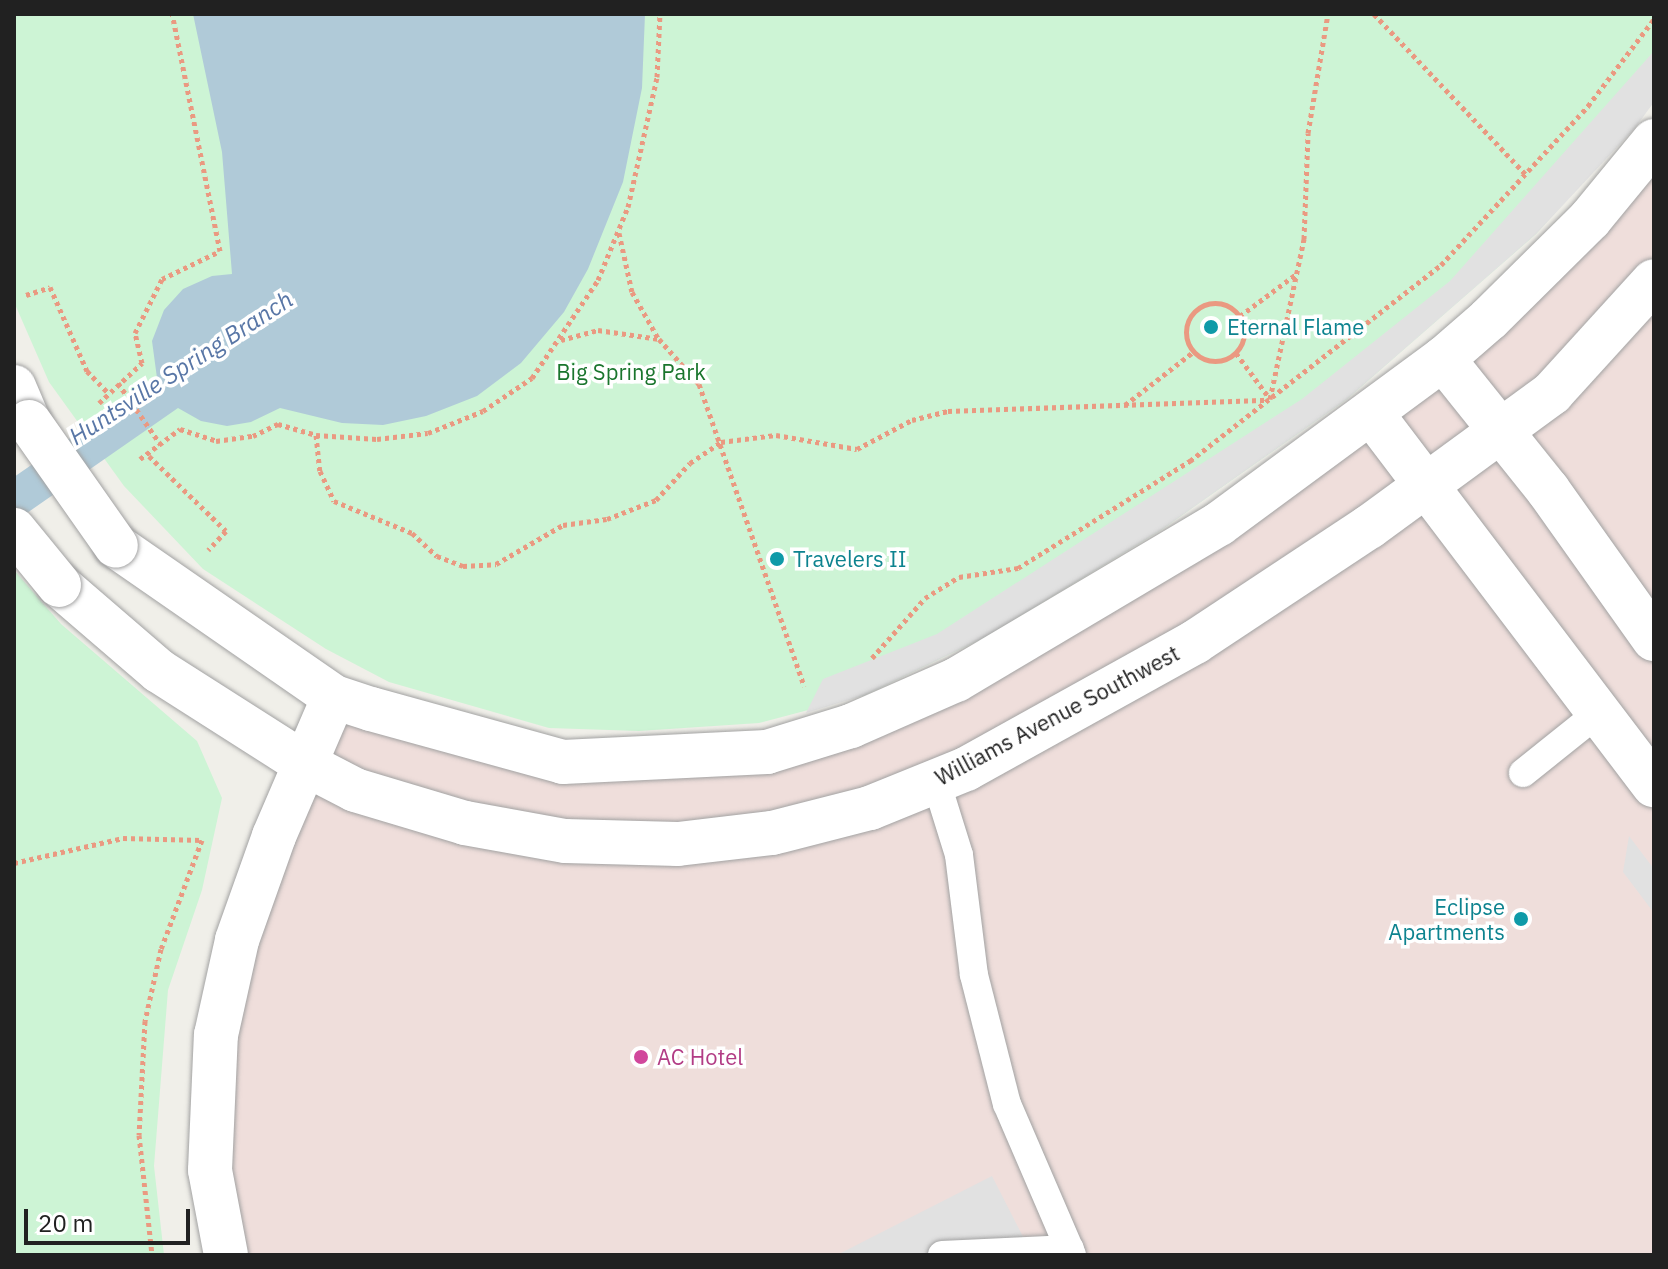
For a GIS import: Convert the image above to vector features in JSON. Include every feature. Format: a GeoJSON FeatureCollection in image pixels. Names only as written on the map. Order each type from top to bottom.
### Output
{"type":"FeatureCollection","features":[{"type":"Feature","properties":{"kind":"street"},"geometry":{"type":"LineString","coordinates":[[21,404],[116,546],[352,703],[563,762],[767,752],[851,726],[956,680],[1050,628],[1219,524],[1443,359],[1590,219],[1654,141]]}},
{"type":"Feature","properties":{"kind":"street","name":"Williams Avenue Southwest"},"geometry":{"type":"LineString","coordinates":[[14,530],[59,585],[159,671],[305,764],[355,790],[465,823],[565,841],[725,842],[870,808],[936,781],[1195,642],[1426,487],[1552,393],[1654,281]]}},
{"type":"Feature","properties":{"kind":"street"},"geometry":{"type":"LineString","coordinates":[[1443,359],[1654,639]]}},
{"type":"Feature","properties":{"kind":"street"},"geometry":{"type":"LineString","coordinates":[[1372,414],[1654,785]]}},
{"type":"Feature","properties":{"kind":"street"},"geometry":{"type":"LineString","coordinates":[[226,1255],[210,1170],[216,1035],[237,940],[305,764],[352,703]]}},
{"type":"Feature","properties":{"kind":"lane"},"geometry":{"type":"LineString","coordinates":[[1523,773],[1598,713]]}},
{"type":"Feature","properties":{"kind":"lane"},"geometry":{"type":"LineString","coordinates":[[936,781],[959,855],[974,975],[1007,1104],[1071,1252],[942,1255]]}},
{"type":"Feature","properties":{"kind":"path"},"geometry":{"type":"LineString","coordinates":[[99,403],[142,363],[135,333],[162,279],[220,251],[172,14]]}},
{"type":"Feature","properties":{"kind":"path"},"geometry":{"type":"LineString","coordinates":[[140,459],[180,429],[216,441],[253,436],[278,424],[316,435],[377,439],[428,433],[483,411],[532,378],[598,280],[618,231],[644,148],[657,77],[660,14]]}},
{"type":"Feature","properties":{"kind":"path"},"geometry":{"type":"LineString","coordinates":[[1270,400],[1304,239],[1308,133],[1328,14]]}},
{"type":"Feature","properties":{"kind":"path"},"geometry":{"type":"LineString","coordinates":[[1374,14],[1526,175]]}},
{"type":"Feature","properties":{"kind":"path"},"geometry":{"type":"LineString","coordinates":[[863,666],[891,642],[925,598],[959,577],[1018,568],[1190,461],[1441,265],[1588,106],[1654,19]]}},
{"type":"Feature","properties":{"kind":"path"},"geometry":{"type":"LineString","coordinates":[[618,231],[632,292],[659,339],[699,384],[804,686]]}},
{"type":"Feature","properties":{"kind":"path"},"geometry":{"type":"LineString","coordinates":[[1240,316],[1296,274]]}},
{"type":"Feature","properties":{"kind":"path"},"geometry":{"type":"LineString","coordinates":[[26,295],[50,287],[87,371],[108,393]]}},
{"type":"Feature","properties":{"kind":"path"},"geometry":{"type":"LineString","coordinates":[[1214,303],[1240,316],[1244,335],[1236,353],[1209,361],[1193,352],[1185,335],[1196,310],[1214,303]]}},
{"type":"Feature","properties":{"kind":"path"},"geometry":{"type":"LineString","coordinates":[[560,340],[598,330],[659,339]]}},
{"type":"Feature","properties":{"kind":"path"},"geometry":{"type":"LineString","coordinates":[[1125,405],[1193,352]]}},
{"type":"Feature","properties":{"kind":"path"},"geometry":{"type":"LineString","coordinates":[[1236,353],[1270,400]]}},
{"type":"Feature","properties":{"kind":"path"},"geometry":{"type":"LineString","coordinates":[[118,383],[161,445]]}},
{"type":"Feature","properties":{"kind":"path"},"geometry":{"type":"LineString","coordinates":[[316,435],[320,471],[334,501],[412,533],[437,556],[463,566],[496,564],[563,525],[607,519],[656,500],[690,463],[721,442],[776,435],[857,449],[912,420],[948,411],[1270,400]]}},
{"type":"Feature","properties":{"kind":"path"},"geometry":{"type":"LineString","coordinates":[[148,455],[226,531],[207,551]]}},
{"type":"Feature","properties":{"kind":"path"},"geometry":{"type":"LineString","coordinates":[[791,689],[818,681]]}},
{"type":"Feature","properties":{"kind":"path"},"geometry":{"type":"LineString","coordinates":[[14,863],[123,838],[202,840],[161,949],[145,1021],[139,1135],[152,1255]]}},
{"type":"Feature","properties":{"kind":"shaded area"},"geometry":{"type":"Polygon","coordinates":[[[1654,51],[1654,102],[1635,128],[1536,234],[1347,399],[1161,530],[985,637],[865,695],[806,713],[823,679],[937,634],[1302,399],[1450,281],[1654,51]]]}},
{"type":"Feature","properties":{"kind":"shaded area"},"geometry":{"type":"Polygon","coordinates":[[[1654,141],[1654,1255],[226,1255],[216,1035],[334,697],[563,762],[851,726],[1300,468],[1654,141]]]}},
{"type":"Feature","properties":{"kind":"shaded area"},"geometry":{"type":"Polygon","coordinates":[[[1629,836],[1654,869],[1654,913],[1623,872],[1629,836]]]}},
{"type":"Feature","properties":{"kind":"shaded area"},"geometry":{"type":"Polygon","coordinates":[[[992,1176],[1032,1255],[837,1255],[992,1176]]]}},
{"type":"Feature","properties":{"kind":"green space","name":"Big Spring Park"},"geometry":{"type":"Polygon","coordinates":[[[14,14],[1654,14],[1654,102],[1536,234],[1347,399],[1161,530],[985,637],[865,695],[759,723],[639,731],[549,728],[389,682],[326,649],[203,569],[124,486],[49,382],[14,302],[14,14]]]}},
{"type":"Feature","properties":{"kind":"green space"},"geometry":{"type":"Polygon","coordinates":[[[14,570],[61,624],[197,741],[222,798],[202,890],[168,990],[154,1166],[164,1255],[14,1255],[14,570]]]}},
{"type":"Feature","properties":{"kind":"water","name":"Huntsville Spring Branch"},"geometry":{"type":"Polygon","coordinates":[[[193,14],[645,14],[642,88],[623,182],[588,269],[564,312],[521,363],[477,396],[426,416],[383,425],[342,423],[280,408],[251,422],[227,426],[201,421],[178,408],[14,522],[14,477],[157,378],[152,341],[164,310],[183,289],[212,276],[232,274],[222,152],[193,14]]]}},
{"type":"Feature","properties":{"kind":"place","name":"Eternal Flame"},"geometry":{"type":"Point","coordinates":[1211,327]}},
{"type":"Feature","properties":{"kind":"place","name":"Travelers II"},"geometry":{"type":"Point","coordinates":[777,559]}},
{"type":"Feature","properties":{"kind":"place","name":"Eclipse Apartments"},"geometry":{"type":"Point","coordinates":[1521,919]}},
{"type":"Feature","properties":{"kind":"place","name":"AC Hotel"},"geometry":{"type":"Point","coordinates":[641,1057]}}]}
